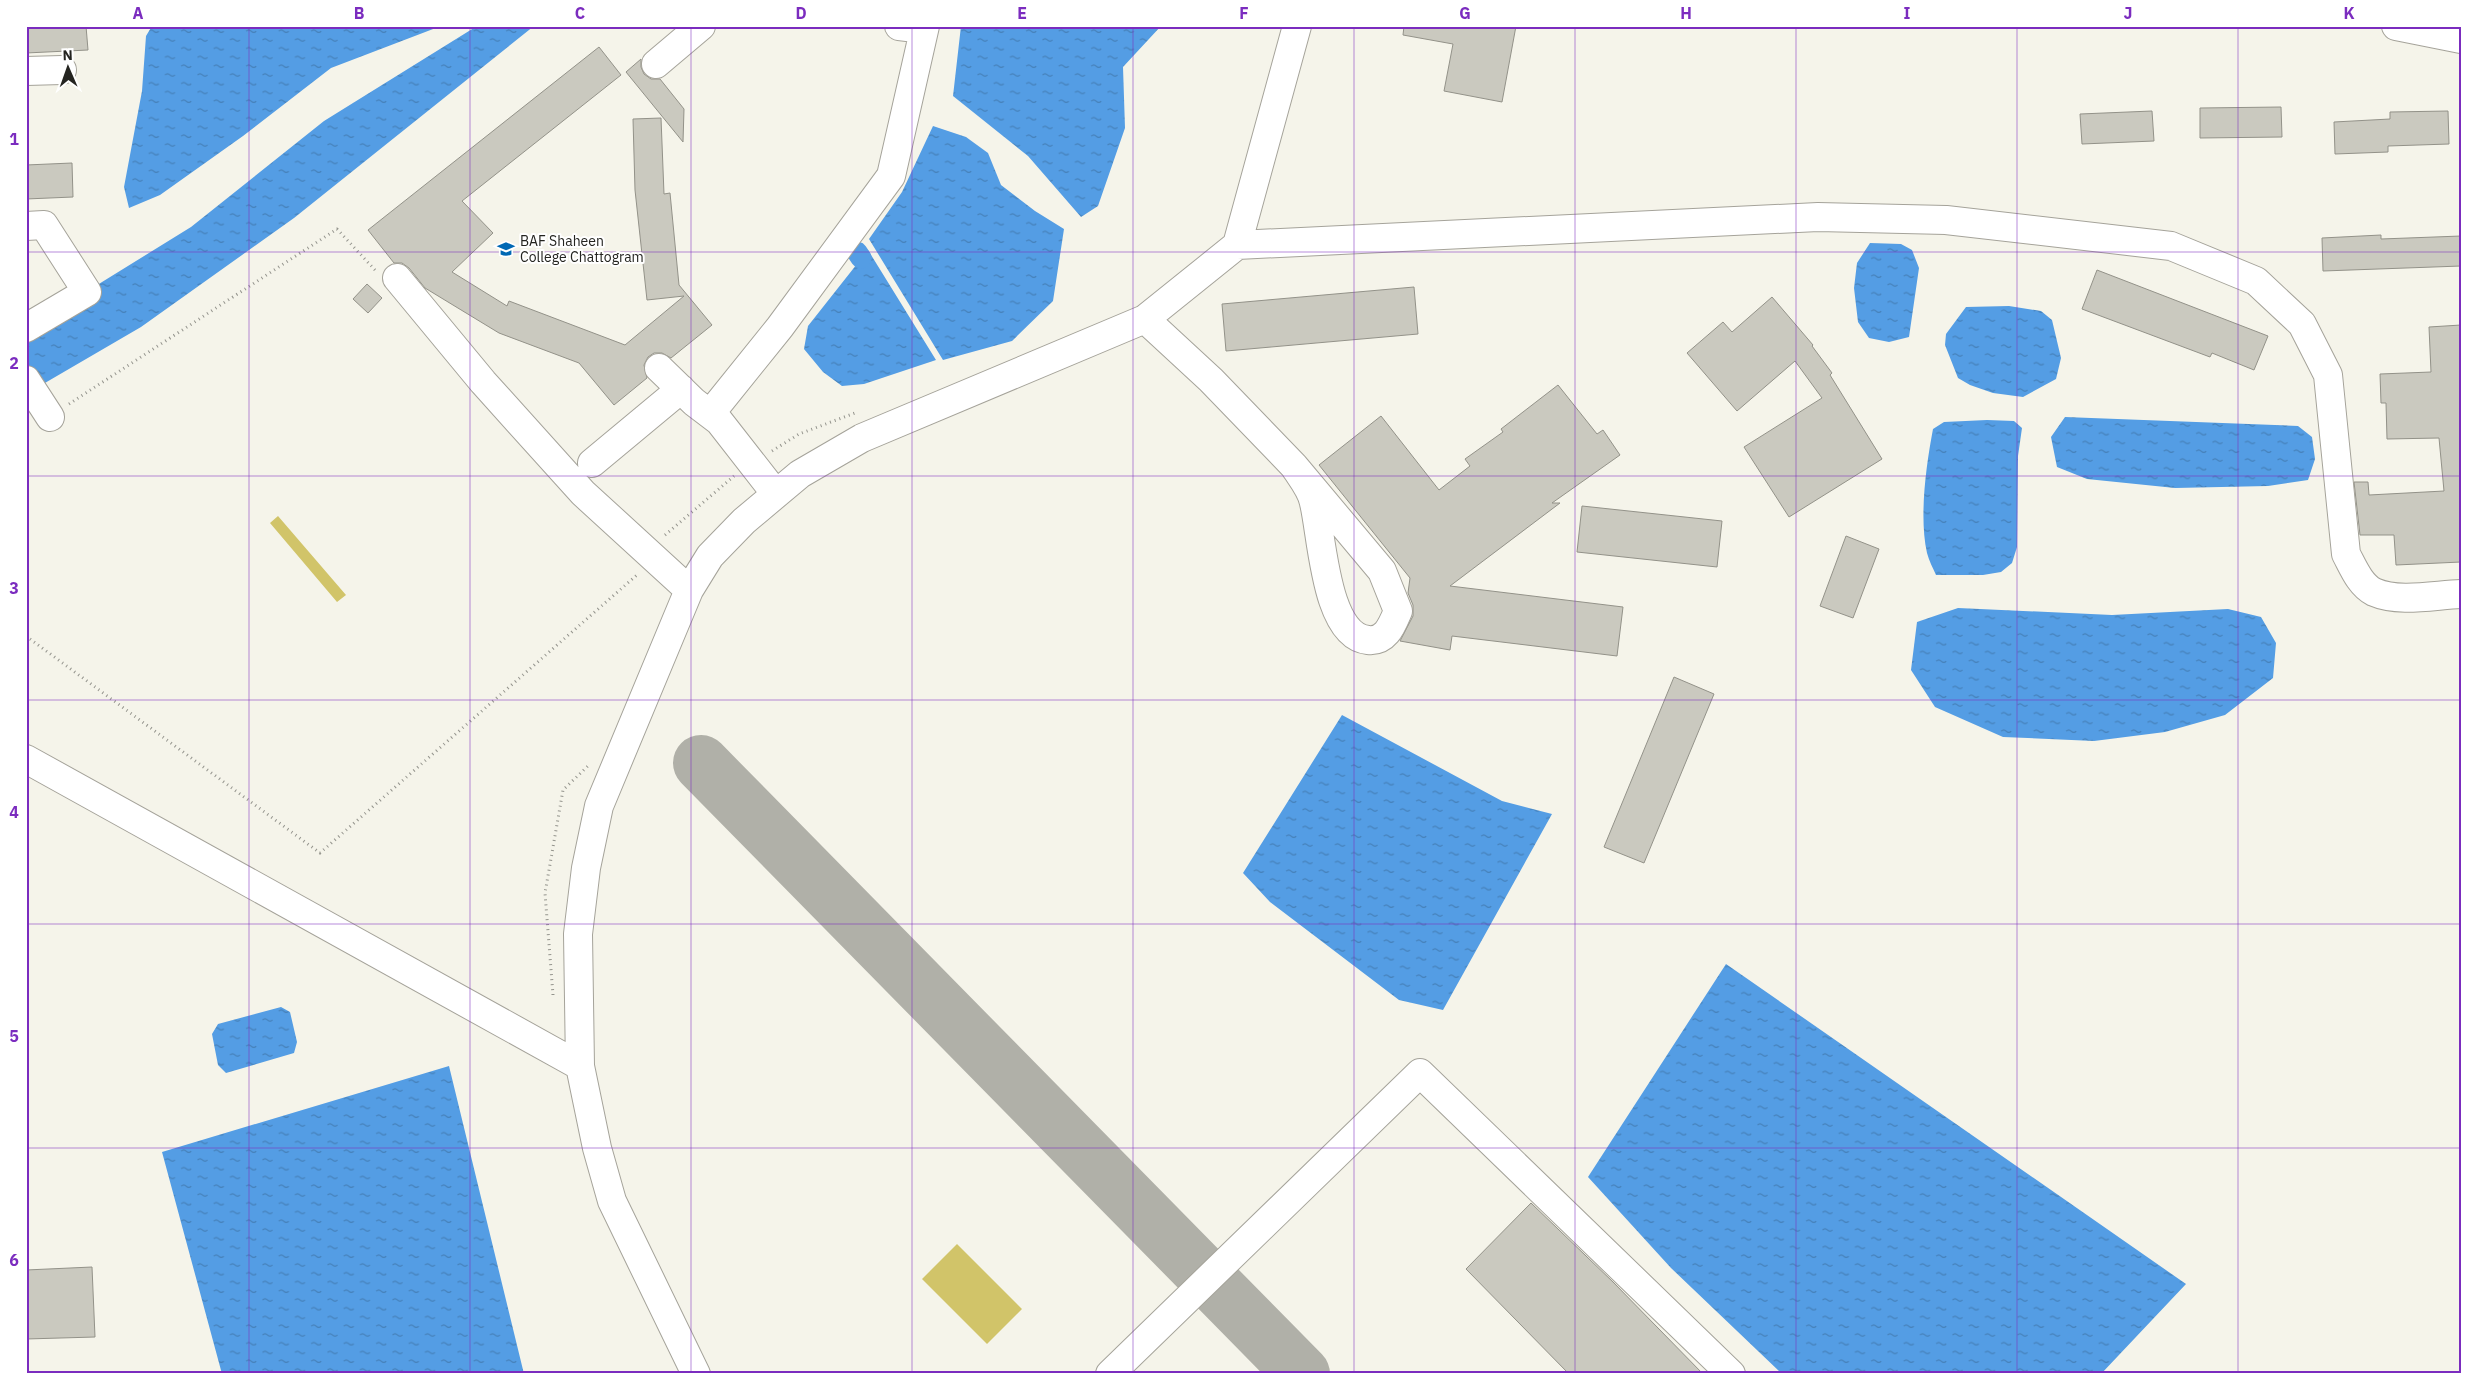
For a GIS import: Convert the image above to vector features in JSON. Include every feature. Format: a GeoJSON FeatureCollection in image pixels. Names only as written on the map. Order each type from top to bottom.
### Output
{"type":"FeatureCollection","features":[{"type":"Feature","properties":{"kind":"street"},"geometry":{"type":"LineString","coordinates":[[656,64],[701,26]]}},
{"type":"Feature","properties":{"kind":"street"},"geometry":{"type":"LineString","coordinates":[[696,1374],[612,1201],[597,1148],[580,1066],[578,934],[586,868],[599,806],[689,590],[710,556],[744,520],[800,474],[862,438],[1145,319],[1237,245],[1297,26]]}},
{"type":"Feature","properties":{"kind":"street"},"geometry":{"type":"LineString","coordinates":[[2396,26],[2461,39]]}},
{"type":"Feature","properties":{"kind":"street"},"geometry":{"type":"LineString","coordinates":[[710,414],[780,327],[891,176],[916,27]]}},
{"type":"Feature","properties":{"kind":"street"},"geometry":{"type":"LineString","coordinates":[[26,71],[62,70]]}},
{"type":"Feature","properties":{"kind":"street"},"geometry":{"type":"LineString","coordinates":[[1237,245],[1818,217],[1946,220],[2171,246],[2256,281],[2302,324],[2328,375],[2346,554],[2358,577],[2373,591],[2395,597],[2461,594]]}},
{"type":"Feature","properties":{"kind":"street"},"geometry":{"type":"LineString","coordinates":[[26,226],[44,225],[87,292],[26,328]]}},
{"type":"Feature","properties":{"kind":"street"},"geometry":{"type":"LineString","coordinates":[[387,275],[583,493],[689,590]]}},
{"type":"Feature","properties":{"kind":"street"},"geometry":{"type":"LineString","coordinates":[[1145,319],[1211,380],[1294,466],[1382,571],[1398,611],[1389,632],[1374,641],[1360,640],[1350,632],[1338,610],[1324,572],[1314,501],[1294,466]]}},
{"type":"Feature","properties":{"kind":"street"},"geometry":{"type":"LineString","coordinates":[[659,368],[720,421],[776,494]]}},
{"type":"Feature","properties":{"kind":"street"},"geometry":{"type":"LineString","coordinates":[[26,380],[50,416]]}},
{"type":"Feature","properties":{"kind":"street"},"geometry":{"type":"LineString","coordinates":[[592,463],[681,389]]}},
{"type":"Feature","properties":{"kind":"street"},"geometry":{"type":"LineString","coordinates":[[26,758],[580,1066]]}},
{"type":"Feature","properties":{"kind":"street"},"geometry":{"type":"LineString","coordinates":[[1110,1374],[1420,1073],[1730,1374]]}},
{"type":"Feature","properties":{"kind":"path"},"geometry":{"type":"LineString","coordinates":[[50,416],[337,229],[387,275]]}},
{"type":"Feature","properties":{"kind":"path"},"geometry":{"type":"LineString","coordinates":[[768,454],[799,434],[864,410]]}},
{"type":"Feature","properties":{"kind":"path"},"geometry":{"type":"LineString","coordinates":[[662,537],[737,473]]}},
{"type":"Feature","properties":{"kind":"path"},"geometry":{"type":"LineString","coordinates":[[26,636],[320,853],[640,573]]}},
{"type":"Feature","properties":{"kind":"path"},"geometry":{"type":"LineString","coordinates":[[553,998],[544,893],[563,790],[595,758]]}},
{"type":"Feature","properties":{"kind":"shaded area"},"geometry":{"type":"Polygon","coordinates":[[[278,516],[346,595],[337,602],[270,523],[278,516]]]}},
{"type":"Feature","properties":{"kind":"shaded area"},"geometry":{"type":"Polygon","coordinates":[[[957,1244],[1022,1309],[987,1344],[922,1279],[957,1244]]]}},
{"type":"Feature","properties":{"kind":"water"},"geometry":{"type":"Polygon","coordinates":[[[152,26],[441,26],[331,68],[243,136],[160,195],[129,208],[124,187],[142,91],[146,36],[152,26]]]}},
{"type":"Feature","properties":{"kind":"water"},"geometry":{"type":"Polygon","coordinates":[[[477,26],[534,26],[294,218],[141,327],[26,394],[26,329],[191,227],[324,121],[477,26]]]}},
{"type":"Feature","properties":{"kind":"water"},"geometry":{"type":"Polygon","coordinates":[[[961,26],[1161,26],[1123,67],[1125,128],[1098,206],[1081,217],[1028,156],[953,96],[961,26]]]}},
{"type":"Feature","properties":{"kind":"water"},"geometry":{"type":"Polygon","coordinates":[[[933,126],[966,137],[988,153],[1001,185],[1035,211],[1064,229],[1053,301],[1012,341],[943,360],[869,239],[902,192],[933,126]]]}},
{"type":"Feature","properties":{"kind":"water"},"geometry":{"type":"Polygon","coordinates":[[[1870,243],[1901,244],[1912,250],[1919,268],[1909,337],[1889,342],[1869,338],[1858,322],[1854,288],[1857,263],[1870,243]]]}},
{"type":"Feature","properties":{"kind":"water"},"geometry":{"type":"Polygon","coordinates":[[[868,250],[936,360],[864,384],[842,386],[823,372],[804,349],[808,326],[868,250]]]}},
{"type":"Feature","properties":{"kind":"water"},"geometry":{"type":"Polygon","coordinates":[[[2009,306],[2041,311],[2052,320],[2061,358],[2056,379],[2023,397],[1993,393],[1970,385],[1958,378],[1945,345],[1946,334],[1966,307],[2009,306]]]}},
{"type":"Feature","properties":{"kind":"water"},"geometry":{"type":"Polygon","coordinates":[[[2065,417],[2298,426],[2312,437],[2315,459],[2308,480],[2268,486],[2175,488],[2087,479],[2057,467],[2051,437],[2065,417]]]}},
{"type":"Feature","properties":{"kind":"water"},"geometry":{"type":"Polygon","coordinates":[[[2014,421],[2022,428],[2018,456],[2017,547],[2012,563],[2001,572],[1983,575],[1936,575],[1927,553],[1924,524],[1926,475],[1933,429],[1944,422],[2014,421]]]}},
{"type":"Feature","properties":{"kind":"water"},"geometry":{"type":"Polygon","coordinates":[[[1958,608],[2112,615],[2228,609],[2261,617],[2276,643],[2273,678],[2225,715],[2165,732],[2094,741],[2003,737],[1935,707],[1911,670],[1917,622],[1958,608]]]}},
{"type":"Feature","properties":{"kind":"water"},"geometry":{"type":"Polygon","coordinates":[[[1342,715],[1502,801],[1552,814],[1443,1010],[1399,1000],[1270,902],[1243,873],[1342,715]]]}},
{"type":"Feature","properties":{"kind":"water"},"geometry":{"type":"Polygon","coordinates":[[[1726,964],[2186,1284],[2101,1374],[1782,1374],[1671,1268],[1588,1177],[1726,964]]]}},
{"type":"Feature","properties":{"kind":"water"},"geometry":{"type":"Polygon","coordinates":[[[281,1007],[290,1012],[297,1042],[294,1053],[226,1073],[218,1065],[212,1034],[218,1024],[281,1007]]]}},
{"type":"Feature","properties":{"kind":"water"},"geometry":{"type":"Polygon","coordinates":[[[449,1066],[524,1374],[222,1374],[162,1152],[449,1066]]]}},
{"type":"Feature","properties":{"kind":"building"},"geometry":{"type":"Polygon","coordinates":[[[26,26],[86,26],[88,50],[26,53],[26,26]]]}},
{"type":"Feature","properties":{"kind":"building"},"geometry":{"type":"Polygon","coordinates":[[[1404,26],[1516,26],[1502,102],[1444,91],[1453,44],[1403,35],[1404,26]]]}},
{"type":"Feature","properties":{"kind":"building"},"geometry":{"type":"Polygon","coordinates":[[[599,47],[621,75],[462,201],[493,233],[452,272],[507,306],[509,301],[625,345],[684,296],[647,300],[635,190],[633,119],[661,118],[664,194],[670,193],[679,285],[712,325],[671,358],[662,353],[654,353],[648,357],[644,365],[647,378],[614,405],[579,363],[499,333],[425,288],[409,268],[402,263],[394,263],[368,230],[599,47]]]}},
{"type":"Feature","properties":{"kind":"building"},"geometry":{"type":"Polygon","coordinates":[[[641,59],[641,67],[644,74],[651,79],[660,79],[684,109],[683,142],[626,72],[641,59]]]}},
{"type":"Feature","properties":{"kind":"building"},"geometry":{"type":"Polygon","coordinates":[[[2281,107],[2282,137],[2200,138],[2200,108],[2281,107]]]}},
{"type":"Feature","properties":{"kind":"building"},"geometry":{"type":"Polygon","coordinates":[[[2152,111],[2154,141],[2082,144],[2080,114],[2152,111]]]}},
{"type":"Feature","properties":{"kind":"building"},"geometry":{"type":"Polygon","coordinates":[[[2448,111],[2449,144],[2388,146],[2388,152],[2335,154],[2334,122],[2390,119],[2390,112],[2448,111]]]}},
{"type":"Feature","properties":{"kind":"building"},"geometry":{"type":"Polygon","coordinates":[[[72,163],[73,197],[26,199],[26,165],[72,163]]]}},
{"type":"Feature","properties":{"kind":"building"},"geometry":{"type":"Polygon","coordinates":[[[2381,235],[2381,239],[2461,236],[2461,266],[2323,271],[2322,238],[2381,235]]]}},
{"type":"Feature","properties":{"kind":"building"},"geometry":{"type":"Polygon","coordinates":[[[2097,270],[2268,336],[2254,370],[2212,353],[2210,357],[2082,309],[2097,270]]]}},
{"type":"Feature","properties":{"kind":"building"},"geometry":{"type":"Polygon","coordinates":[[[367,284],[382,298],[368,313],[353,299],[367,284]]]}},
{"type":"Feature","properties":{"kind":"building"},"geometry":{"type":"Polygon","coordinates":[[[1414,287],[1418,334],[1226,351],[1222,304],[1414,287]]]}},
{"type":"Feature","properties":{"kind":"building"},"geometry":{"type":"Polygon","coordinates":[[[1772,297],[1813,345],[1832,373],[1830,375],[1882,459],[1789,517],[1744,447],[1822,398],[1795,361],[1737,411],[1687,353],[1723,322],[1732,332],[1772,297]]]}},
{"type":"Feature","properties":{"kind":"building"},"geometry":{"type":"Polygon","coordinates":[[[2461,325],[2461,562],[2396,565],[2394,535],[2360,535],[2354,482],[2368,482],[2369,495],[2444,491],[2439,438],[2387,439],[2386,403],[2381,403],[2380,374],[2431,372],[2429,327],[2461,325]]]}},
{"type":"Feature","properties":{"kind":"building"},"geometry":{"type":"Polygon","coordinates":[[[1558,385],[1597,434],[1603,430],[1620,455],[1552,503],[1560,503],[1450,586],[1623,607],[1617,656],[1452,636],[1450,650],[1400,641],[1413,616],[1413,605],[1408,593],[1410,578],[1319,465],[1381,416],[1439,490],[1470,466],[1465,459],[1503,432],[1501,429],[1558,385]]]}},
{"type":"Feature","properties":{"kind":"building"},"geometry":{"type":"Polygon","coordinates":[[[1582,506],[1722,521],[1717,567],[1577,552],[1582,506]]]}},
{"type":"Feature","properties":{"kind":"building"},"geometry":{"type":"Polygon","coordinates":[[[1846,536],[1879,549],[1853,618],[1820,606],[1846,536]]]}},
{"type":"Feature","properties":{"kind":"building"},"geometry":{"type":"Polygon","coordinates":[[[1674,677],[1714,694],[1644,863],[1604,847],[1674,677]]]}},
{"type":"Feature","properties":{"kind":"building"},"geometry":{"type":"Polygon","coordinates":[[[1531,1203],[1613,1282],[1703,1374],[1569,1374],[1466,1269],[1531,1203]]]}},
{"type":"Feature","properties":{"kind":"building"},"geometry":{"type":"Polygon","coordinates":[[[92,1267],[95,1337],[26,1339],[26,1270],[92,1267]]]}},
{"type":"Feature","properties":{"kind":"waterway"},"geometry":{"type":"LineString","coordinates":[[857,252],[861,258]]}},
{"type":"Feature","properties":{"kind":"taxiway"},"geometry":{"type":"LineString","coordinates":[[701,763],[1302,1374]]}},
{"type":"Feature","properties":{"kind":"place","name":"BAF Shaheen College Chattogram"},"geometry":{"type":"Point","coordinates":[506,249]}}]}
